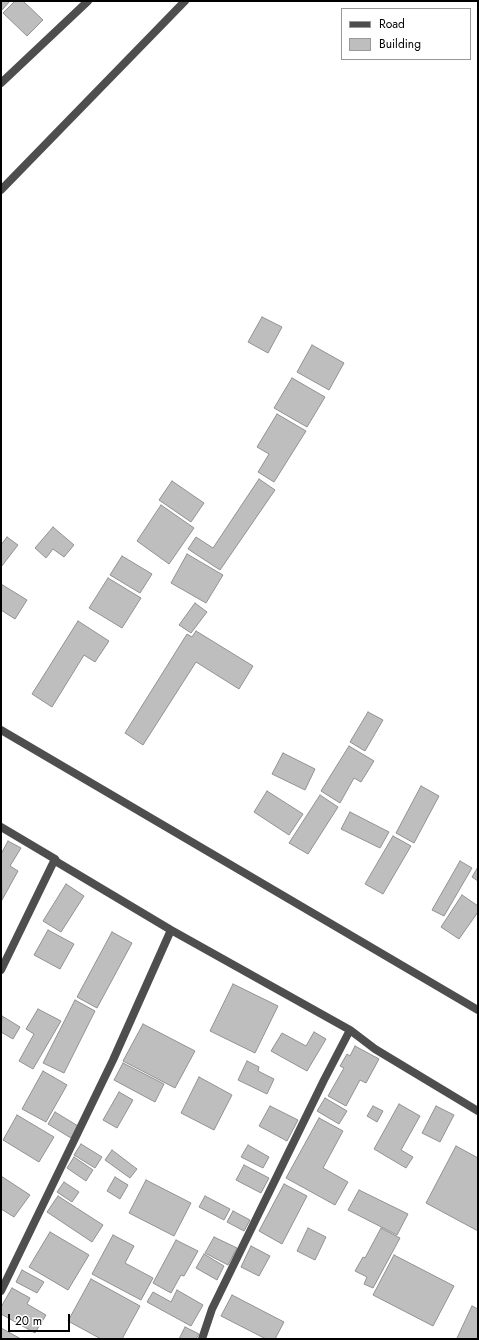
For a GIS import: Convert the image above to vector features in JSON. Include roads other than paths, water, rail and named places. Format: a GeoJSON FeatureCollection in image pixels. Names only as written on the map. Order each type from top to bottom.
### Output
{"type":"FeatureCollection","features":[{"type":"Feature","properties":{"kind":"street"},"geometry":{"type":"LineString","coordinates":[[1,82],[88,1]]}},
{"type":"Feature","properties":{"kind":"street"},"geometry":{"type":"LineString","coordinates":[[1,190],[185,1]]}},
{"type":"Feature","properties":{"kind":"street"},"geometry":{"type":"LineString","coordinates":[[1,730],[478,1010]]}},
{"type":"Feature","properties":{"kind":"street"},"geometry":{"type":"LineString","coordinates":[[1,827],[171,930],[350,1030],[375,1049],[478,1111]]}},
{"type":"Feature","properties":{"kind":"street"},"geometry":{"type":"LineString","coordinates":[[1,970],[55,859]]}},
{"type":"Feature","properties":{"kind":"street"},"geometry":{"type":"LineString","coordinates":[[1,1292],[113,1060],[171,930]]}},
{"type":"Feature","properties":{"kind":"street"},"geometry":{"type":"LineString","coordinates":[[202,1339],[212,1308],[350,1030]]}}]}
